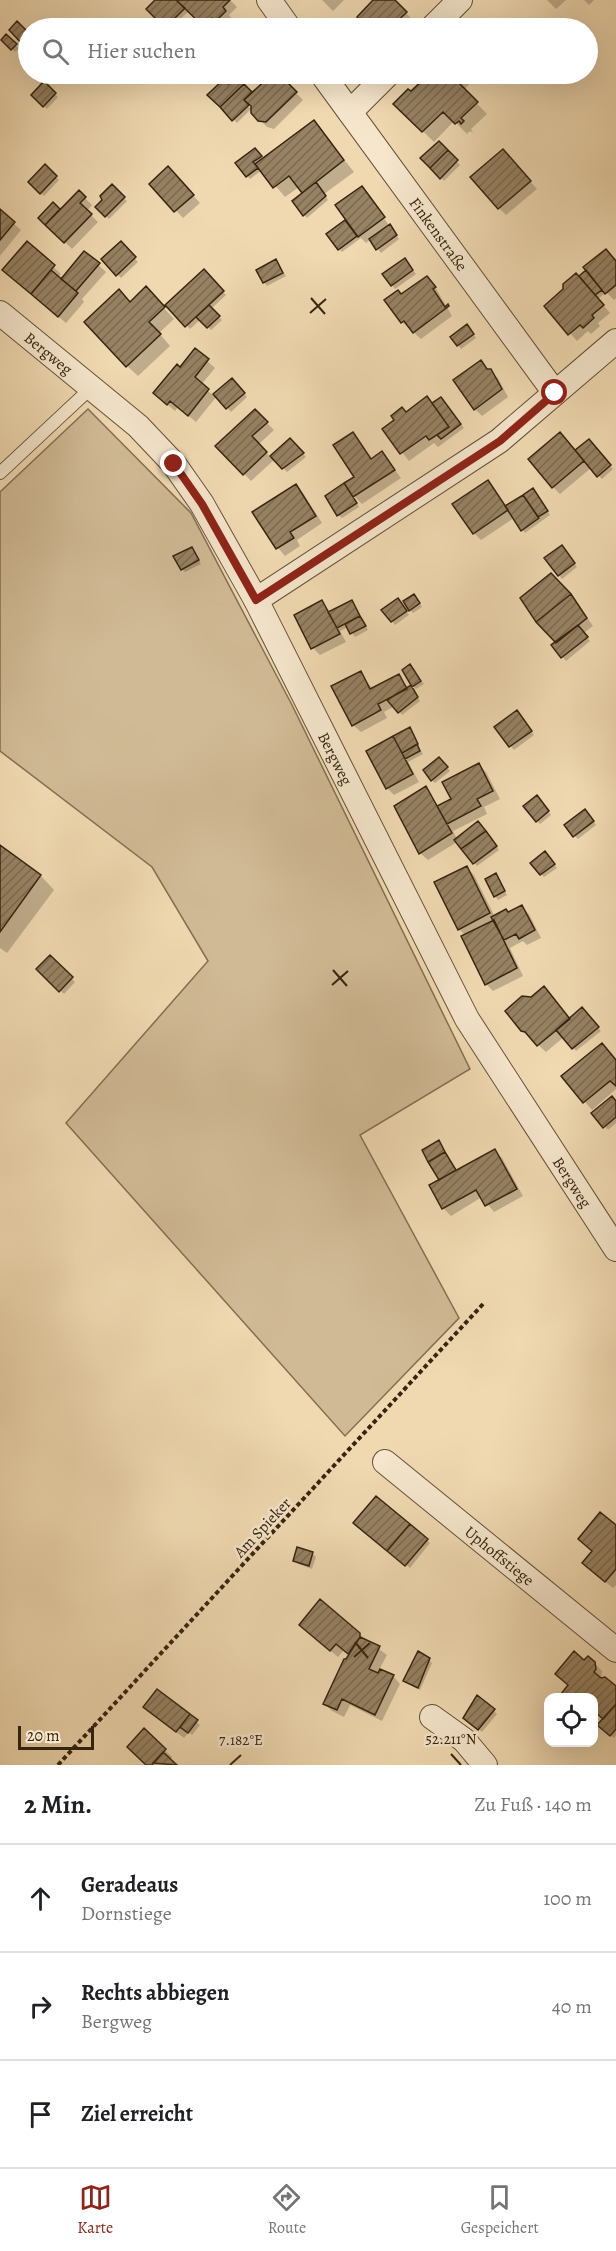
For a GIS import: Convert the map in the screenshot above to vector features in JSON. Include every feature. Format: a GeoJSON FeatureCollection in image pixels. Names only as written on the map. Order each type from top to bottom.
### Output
{"type":"FeatureCollection","features":[{"type":"Feature","properties":{"kind":"street"},"geometry":{"type":"LineString","coordinates":[[269,0],[282,18]]}},
{"type":"Feature","properties":{"kind":"street"},"geometry":{"type":"LineString","coordinates":[[442,18],[460,0]]}},
{"type":"Feature","properties":{"kind":"street","name":"Finkenstraße"},"geometry":{"type":"LineString","coordinates":[[329,84],[555,393]]}},
{"type":"Feature","properties":{"kind":"street"},"geometry":{"type":"LineString","coordinates":[[350,112],[378,84]]}},
{"type":"Feature","properties":{"kind":"street","name":"Bergweg"},"geometry":{"type":"LineString","coordinates":[[0,313],[138,426],[174,464],[202,504],[256,600],[467,1019],[616,1249]]}},
{"type":"Feature","properties":{"kind":"street"},"geometry":{"type":"LineString","coordinates":[[256,600],[500,441],[616,340]]}},
{"type":"Feature","properties":{"kind":"street","name":"Uphoffstiege"},"geometry":{"type":"LineString","coordinates":[[386,1462],[616,1650]]}},
{"type":"Feature","properties":{"kind":"street"},"geometry":{"type":"LineString","coordinates":[[432,1717],[465,1740],[485,1765]]}},
{"type":"Feature","properties":{"kind":"lane"},"geometry":{"type":"LineString","coordinates":[[0,473],[91,388]]}},
{"type":"Feature","properties":{"kind":"path","name":"Am Spieker"},"geometry":{"type":"LineString","coordinates":[[58,1765],[483,1304]]}},
{"type":"Feature","properties":{"kind":"shaded area"},"geometry":{"type":"Polygon","coordinates":[[[88,409],[191,513],[292,705],[470,1069],[360,1135],[459,1318],[345,1436],[66,1123],[208,961],[152,867],[0,751],[0,492],[88,409]]]}},
{"type":"Feature","properties":{"kind":"building"},"geometry":{"type":"Polygon","coordinates":[[[155,0],[176,0],[185,8],[175,18],[155,18],[146,9],[155,0]]]}},
{"type":"Feature","properties":{"kind":"building"},"geometry":{"type":"Polygon","coordinates":[[[176,0],[230,0],[223,7],[226,11],[219,18],[195,18],[176,0]]]}},
{"type":"Feature","properties":{"kind":"building"},"geometry":{"type":"Polygon","coordinates":[[[373,0],[395,0],[407,12],[401,18],[357,17],[373,0]]]}},
{"type":"Feature","properties":{"kind":"building"},"geometry":{"type":"Polygon","coordinates":[[[17,21],[18,39],[9,30],[17,21]]]}},
{"type":"Feature","properties":{"kind":"building"},"geometry":{"type":"Polygon","coordinates":[[[6,34],[17,44],[11,50],[1,40],[6,34]]]}},
{"type":"Feature","properties":{"kind":"building"},"geometry":{"type":"Polygon","coordinates":[[[41,84],[47,84],[56,93],[43,107],[31,95],[41,84]]]}},
{"type":"Feature","properties":{"kind":"building"},"geometry":{"type":"Polygon","coordinates":[[[219,84],[244,84],[220,107],[207,95],[219,84]]]}},
{"type":"Feature","properties":{"kind":"building"},"geometry":{"type":"Polygon","coordinates":[[[244,84],[252,92],[244,100],[249,105],[232,121],[220,107],[244,84]]]}},
{"type":"Feature","properties":{"kind":"building"},"geometry":{"type":"Polygon","coordinates":[[[261,84],[289,84],[297,92],[266,122],[258,121],[251,113],[251,106],[244,100],[261,84]]]}},
{"type":"Feature","properties":{"kind":"building"},"geometry":{"type":"Polygon","coordinates":[[[418,84],[460,84],[478,102],[461,118],[464,121],[461,124],[459,121],[455,124],[443,112],[422,132],[393,104],[408,89],[411,91],[418,84]]]}},
{"type":"Feature","properties":{"kind":"building"},"geometry":{"type":"Polygon","coordinates":[[[314,120],[344,160],[302,193],[289,176],[273,188],[255,164],[314,120]]]}},
{"type":"Feature","properties":{"kind":"building"},"geometry":{"type":"Polygon","coordinates":[[[439,141],[448,150],[430,168],[420,158],[439,141]]]}},
{"type":"Feature","properties":{"kind":"building"},"geometry":{"type":"Polygon","coordinates":[[[255,148],[262,156],[253,162],[258,168],[246,177],[235,163],[255,148]]]}},
{"type":"Feature","properties":{"kind":"building"},"geometry":{"type":"Polygon","coordinates":[[[503,149],[531,181],[498,209],[470,177],[503,149]]]}},
{"type":"Feature","properties":{"kind":"building"},"geometry":{"type":"Polygon","coordinates":[[[448,150],[458,160],[440,179],[430,168],[448,150]]]}},
{"type":"Feature","properties":{"kind":"building"},"geometry":{"type":"Polygon","coordinates":[[[45,164],[57,176],[40,194],[28,182],[45,164]]]}},
{"type":"Feature","properties":{"kind":"building"},"geometry":{"type":"Polygon","coordinates":[[[168,166],[194,195],[174,212],[149,184],[168,166]]]}},
{"type":"Feature","properties":{"kind":"building"},"geometry":{"type":"Polygon","coordinates":[[[316,182],[326,196],[303,216],[292,201],[316,182]]]}},
{"type":"Feature","properties":{"kind":"building"},"geometry":{"type":"Polygon","coordinates":[[[112,184],[125,197],[105,217],[95,207],[102,200],[100,196],[112,184]]]}},
{"type":"Feature","properties":{"kind":"building"},"geometry":{"type":"Polygon","coordinates":[[[362,186],[385,217],[358,237],[335,205],[362,186]]]}},
{"type":"Feature","properties":{"kind":"building"},"geometry":{"type":"Polygon","coordinates":[[[79,190],[86,197],[80,203],[92,214],[64,243],[45,225],[79,190]]]}},
{"type":"Feature","properties":{"kind":"building"},"geometry":{"type":"Polygon","coordinates":[[[53,202],[60,209],[45,225],[38,218],[53,202]]]}},
{"type":"Feature","properties":{"kind":"building"},"geometry":{"type":"Polygon","coordinates":[[[0,209],[15,222],[0,240],[0,209]]]}},
{"type":"Feature","properties":{"kind":"building"},"geometry":{"type":"Polygon","coordinates":[[[345,220],[357,236],[338,250],[326,234],[345,220]]]}},
{"type":"Feature","properties":{"kind":"building"},"geometry":{"type":"Polygon","coordinates":[[[390,224],[397,235],[376,250],[369,239],[390,224]]]}},
{"type":"Feature","properties":{"kind":"building"},"geometry":{"type":"Polygon","coordinates":[[[27,241],[55,265],[31,294],[2,270],[27,241]]]}},
{"type":"Feature","properties":{"kind":"building"},"geometry":{"type":"Polygon","coordinates":[[[121,241],[136,257],[116,276],[101,259],[121,241]]]}},
{"type":"Feature","properties":{"kind":"building"},"geometry":{"type":"Polygon","coordinates":[[[606,249],[616,261],[616,285],[605,294],[583,267],[606,249]]]}},
{"type":"Feature","properties":{"kind":"building"},"geometry":{"type":"Polygon","coordinates":[[[84,251],[100,263],[76,291],[61,279],[84,251]]]}},
{"type":"Feature","properties":{"kind":"building"},"geometry":{"type":"Polygon","coordinates":[[[405,258],[413,270],[391,286],[382,274],[405,258]]]}},
{"type":"Feature","properties":{"kind":"building"},"geometry":{"type":"Polygon","coordinates":[[[276,259],[283,273],[263,283],[256,270],[276,259]]]}},
{"type":"Feature","properties":{"kind":"building"},"geometry":{"type":"Polygon","coordinates":[[[204,269],[224,291],[185,327],[165,305],[204,269]]]}},
{"type":"Feature","properties":{"kind":"building"},"geometry":{"type":"Polygon","coordinates":[[[51,270],[78,293],[58,317],[31,294],[51,270]]]}},
{"type":"Feature","properties":{"kind":"building"},"geometry":{"type":"Polygon","coordinates":[[[586,270],[602,290],[595,295],[579,276],[586,270]]]}},
{"type":"Feature","properties":{"kind":"building"},"geometry":{"type":"Polygon","coordinates":[[[576,273],[604,305],[592,315],[594,318],[583,328],[580,325],[568,335],[544,306],[563,289],[563,284],[576,273]]]}},
{"type":"Feature","properties":{"kind":"building"},"geometry":{"type":"Polygon","coordinates":[[[427,276],[436,287],[433,289],[445,307],[448,304],[449,306],[413,333],[404,321],[401,323],[384,300],[398,290],[401,294],[427,276]]]}},
{"type":"Feature","properties":{"kind":"building"},"geometry":{"type":"Polygon","coordinates":[[[146,286],[165,307],[149,322],[161,334],[126,367],[84,322],[119,289],[130,302],[146,286]]]}},
{"type":"Feature","properties":{"kind":"building"},"geometry":{"type":"Polygon","coordinates":[[[209,305],[220,316],[207,328],[196,317],[209,305]]]}},
{"type":"Feature","properties":{"kind":"building"},"geometry":{"type":"Polygon","coordinates":[[[467,324],[474,334],[457,346],[450,337],[467,324]]]}},
{"type":"Feature","properties":{"kind":"building"},"geometry":{"type":"Polygon","coordinates":[[[195,348],[209,359],[195,377],[209,389],[188,416],[170,401],[167,405],[153,393],[177,364],[180,367],[195,348]]]}},
{"type":"Feature","properties":{"kind":"building"},"geometry":{"type":"Polygon","coordinates":[[[481,360],[487,369],[491,369],[502,389],[474,410],[453,380],[481,360]]]}},
{"type":"Feature","properties":{"kind":"building"},"geometry":{"type":"Polygon","coordinates":[[[232,378],[245,393],[226,409],[213,394],[232,378]]]}},
{"type":"Feature","properties":{"kind":"building"},"geometry":{"type":"Polygon","coordinates":[[[427,396],[449,427],[429,440],[426,436],[400,454],[382,429],[394,420],[391,416],[402,407],[406,412],[427,396]]]}},
{"type":"Feature","properties":{"kind":"building"},"geometry":{"type":"Polygon","coordinates":[[[441,397],[461,424],[441,439],[437,435],[449,427],[432,403],[441,397]]]}},
{"type":"Feature","properties":{"kind":"building"},"geometry":{"type":"Polygon","coordinates":[[[255,409],[268,422],[252,436],[267,452],[243,475],[215,446],[255,409]]]}},
{"type":"Feature","properties":{"kind":"building"},"geometry":{"type":"Polygon","coordinates":[[[353,432],[371,459],[382,451],[395,470],[353,497],[344,483],[354,477],[333,445],[353,432]]]}},
{"type":"Feature","properties":{"kind":"building"},"geometry":{"type":"Polygon","coordinates":[[[560,432],[584,461],[552,488],[528,459],[560,432]]]}},
{"type":"Feature","properties":{"kind":"building"},"geometry":{"type":"Polygon","coordinates":[[[290,438],[304,453],[282,469],[270,456],[290,438]]]}},
{"type":"Feature","properties":{"kind":"building"},"geometry":{"type":"Polygon","coordinates":[[[589,439],[611,465],[597,477],[575,450],[589,439]]]}},
{"type":"Feature","properties":{"kind":"building"},"geometry":{"type":"Polygon","coordinates":[[[488,480],[508,510],[473,534],[452,504],[488,480]]]}},
{"type":"Feature","properties":{"kind":"building"},"geometry":{"type":"Polygon","coordinates":[[[344,483],[357,503],[337,516],[325,496],[344,483]]]}},
{"type":"Feature","properties":{"kind":"building"},"geometry":{"type":"Polygon","coordinates":[[[296,484],[316,516],[290,532],[294,538],[276,549],[252,512],[296,484]]]}},
{"type":"Feature","properties":{"kind":"building"},"geometry":{"type":"Polygon","coordinates":[[[533,488],[548,511],[538,517],[523,495],[533,488]]]}},
{"type":"Feature","properties":{"kind":"building"},"geometry":{"type":"Polygon","coordinates":[[[523,495],[539,518],[521,531],[505,506],[523,495]]]}},
{"type":"Feature","properties":{"kind":"building"},"geometry":{"type":"Polygon","coordinates":[[[562,545],[575,563],[558,576],[544,558],[562,545]]]}},
{"type":"Feature","properties":{"kind":"building"},"geometry":{"type":"Polygon","coordinates":[[[192,547],[199,560],[181,570],[173,556],[192,547]]]}},
{"type":"Feature","properties":{"kind":"building"},"geometry":{"type":"Polygon","coordinates":[[[551,573],[571,594],[536,622],[520,598],[551,573]]]}},
{"type":"Feature","properties":{"kind":"building"},"geometry":{"type":"Polygon","coordinates":[[[414,594],[420,603],[409,611],[403,601],[414,594]]]}},
{"type":"Feature","properties":{"kind":"building"},"geometry":{"type":"Polygon","coordinates":[[[571,594],[587,618],[556,643],[536,622],[571,594]]]}},
{"type":"Feature","properties":{"kind":"building"},"geometry":{"type":"Polygon","coordinates":[[[398,598],[407,611],[391,622],[381,610],[398,598]]]}},
{"type":"Feature","properties":{"kind":"building"},"geometry":{"type":"Polygon","coordinates":[[[322,600],[340,634],[311,649],[294,615],[322,600]]]}},
{"type":"Feature","properties":{"kind":"building"},"geometry":{"type":"Polygon","coordinates":[[[352,600],[360,616],[337,628],[328,612],[352,600]]]}},
{"type":"Feature","properties":{"kind":"building"},"geometry":{"type":"Polygon","coordinates":[[[360,616],[366,626],[350,634],[345,624],[360,616]]]}},
{"type":"Feature","properties":{"kind":"building"},"geometry":{"type":"Polygon","coordinates":[[[578,625],[588,637],[561,658],[551,645],[578,625]]]}},
{"type":"Feature","properties":{"kind":"building"},"geometry":{"type":"Polygon","coordinates":[[[410,664],[421,681],[412,687],[402,670],[410,664]]]}},
{"type":"Feature","properties":{"kind":"building"},"geometry":{"type":"Polygon","coordinates":[[[361,671],[370,689],[399,674],[407,689],[378,704],[381,710],[352,726],[331,686],[361,671]]]}},
{"type":"Feature","properties":{"kind":"building"},"geometry":{"type":"Polygon","coordinates":[[[411,685],[418,697],[398,713],[387,700],[411,685]]]}},
{"type":"Feature","properties":{"kind":"building"},"geometry":{"type":"Polygon","coordinates":[[[517,710],[532,731],[509,747],[494,727],[517,710]]]}},
{"type":"Feature","properties":{"kind":"building"},"geometry":{"type":"Polygon","coordinates":[[[410,727],[418,744],[402,753],[393,736],[410,727]]]}},
{"type":"Feature","properties":{"kind":"building"},"geometry":{"type":"Polygon","coordinates":[[[393,736],[413,774],[386,789],[366,751],[393,736]]]}},
{"type":"Feature","properties":{"kind":"building"},"geometry":{"type":"Polygon","coordinates":[[[417,744],[420,751],[405,759],[402,753],[417,744]]]}},
{"type":"Feature","properties":{"kind":"building"},"geometry":{"type":"Polygon","coordinates":[[[439,757],[448,767],[431,781],[423,770],[439,757]]]}},
{"type":"Feature","properties":{"kind":"building"},"geometry":{"type":"Polygon","coordinates":[[[479,763],[493,791],[477,799],[481,806],[447,824],[437,806],[451,799],[442,782],[479,763]]]}},
{"type":"Feature","properties":{"kind":"building"},"geometry":{"type":"Polygon","coordinates":[[[426,786],[452,833],[419,854],[394,806],[426,786]]]}},
{"type":"Feature","properties":{"kind":"building"},"geometry":{"type":"Polygon","coordinates":[[[537,795],[549,811],[536,822],[523,806],[537,795]]]}},
{"type":"Feature","properties":{"kind":"building"},"geometry":{"type":"Polygon","coordinates":[[[585,809],[594,821],[573,837],[564,825],[585,809]]]}},
{"type":"Feature","properties":{"kind":"building"},"geometry":{"type":"Polygon","coordinates":[[[478,821],[486,831],[461,849],[454,840],[478,821]]]}},
{"type":"Feature","properties":{"kind":"building"},"geometry":{"type":"Polygon","coordinates":[[[486,831],[497,846],[473,864],[461,849],[486,831]]]}},
{"type":"Feature","properties":{"kind":"building"},"geometry":{"type":"Polygon","coordinates":[[[0,845],[41,875],[0,932],[0,845]]]}},
{"type":"Feature","properties":{"kind":"building"},"geometry":{"type":"Polygon","coordinates":[[[545,851],[555,864],[540,875],[530,863],[545,851]]]}},
{"type":"Feature","properties":{"kind":"building"},"geometry":{"type":"Polygon","coordinates":[[[467,866],[490,913],[458,930],[434,882],[467,866]]]}},
{"type":"Feature","properties":{"kind":"building"},"geometry":{"type":"Polygon","coordinates":[[[496,873],[505,891],[494,897],[485,879],[496,873]]]}},
{"type":"Feature","properties":{"kind":"building"},"geometry":{"type":"Polygon","coordinates":[[[522,905],[535,930],[519,939],[516,934],[504,940],[491,917],[506,909],[508,912],[522,905]]]}},
{"type":"Feature","properties":{"kind":"building"},"geometry":{"type":"Polygon","coordinates":[[[494,920],[517,968],[485,985],[461,936],[494,920]]]}},
{"type":"Feature","properties":{"kind":"building"},"geometry":{"type":"Polygon","coordinates":[[[50,955],[73,977],[59,992],[36,969],[50,955]]]}},
{"type":"Feature","properties":{"kind":"building"},"geometry":{"type":"Polygon","coordinates":[[[544,986],[570,1019],[537,1046],[505,1011],[522,996],[531,997],[544,986]]]}},
{"type":"Feature","properties":{"kind":"building"},"geometry":{"type":"Polygon","coordinates":[[[582,1007],[599,1027],[572,1049],[556,1030],[582,1007]]]}},
{"type":"Feature","properties":{"kind":"building"},"geometry":{"type":"Polygon","coordinates":[[[602,1043],[616,1060],[616,1086],[610,1081],[583,1103],[561,1076],[602,1043]]]}},
{"type":"Feature","properties":{"kind":"building"},"geometry":{"type":"Polygon","coordinates":[[[612,1096],[616,1101],[616,1117],[603,1128],[591,1113],[612,1096]]]}},
{"type":"Feature","properties":{"kind":"building"},"geometry":{"type":"Polygon","coordinates":[[[439,1140],[445,1152],[428,1162],[422,1150],[439,1140]]]}},
{"type":"Feature","properties":{"kind":"building"},"geometry":{"type":"Polygon","coordinates":[[[495,1149],[517,1189],[485,1206],[476,1190],[442,1209],[429,1185],[495,1149]]]}},
{"type":"Feature","properties":{"kind":"building"},"geometry":{"type":"Polygon","coordinates":[[[445,1152],[456,1170],[439,1180],[428,1162],[445,1152]]]}},
{"type":"Feature","properties":{"kind":"building"},"geometry":{"type":"Polygon","coordinates":[[[376,1496],[410,1524],[387,1551],[353,1523],[376,1496]]]}},
{"type":"Feature","properties":{"kind":"building"},"geometry":{"type":"Polygon","coordinates":[[[600,1512],[616,1525],[616,1569],[605,1582],[582,1563],[592,1551],[578,1539],[600,1512]]]}},
{"type":"Feature","properties":{"kind":"building"},"geometry":{"type":"Polygon","coordinates":[[[410,1524],[428,1539],[405,1566],[387,1551],[410,1524]]]}},
{"type":"Feature","properties":{"kind":"building"},"geometry":{"type":"Polygon","coordinates":[[[297,1547],[313,1552],[309,1566],[293,1561],[297,1547]]]}},
{"type":"Feature","properties":{"kind":"building"},"geometry":{"type":"Polygon","coordinates":[[[320,1599],[360,1633],[360,1637],[348,1654],[336,1644],[330,1651],[299,1625],[320,1599]]]}},
{"type":"Feature","properties":{"kind":"building"},"geometry":{"type":"Polygon","coordinates":[[[360,1637],[380,1646],[369,1669],[378,1673],[380,1669],[394,1675],[375,1715],[342,1699],[337,1710],[323,1704],[344,1659],[360,1637]]]}},
{"type":"Feature","properties":{"kind":"building"},"geometry":{"type":"Polygon","coordinates":[[[418,1651],[430,1658],[418,1688],[403,1681],[418,1651]]]}},
{"type":"Feature","properties":{"kind":"building"},"geometry":{"type":"Polygon","coordinates":[[[574,1651],[584,1660],[588,1656],[595,1662],[594,1672],[616,1686],[616,1704],[603,1719],[598,1715],[598,1693],[562,1693],[568,1685],[555,1674],[574,1651]]]}},
{"type":"Feature","properties":{"kind":"building"},"geometry":{"type":"Polygon","coordinates":[[[157,1689],[190,1714],[176,1732],[143,1707],[157,1689]]]}},
{"type":"Feature","properties":{"kind":"building"},"geometry":{"type":"Polygon","coordinates":[[[477,1695],[495,1709],[478,1730],[463,1718],[477,1695]]]}},
{"type":"Feature","properties":{"kind":"building"},"geometry":{"type":"Polygon","coordinates":[[[616,1704],[616,1729],[610,1736],[598,1724],[616,1704]]]}},
{"type":"Feature","properties":{"kind":"building"},"geometry":{"type":"Polygon","coordinates":[[[190,1714],[198,1720],[188,1733],[180,1727],[190,1714]]]}},
{"type":"Feature","properties":{"kind":"building"},"geometry":{"type":"Polygon","coordinates":[[[144,1728],[166,1749],[152,1765],[146,1765],[127,1747],[144,1728]]]}},
{"type":"Feature","properties":{"kind":"building"},"geometry":{"type":"Polygon","coordinates":[[[163,1752],[177,1765],[153,1763],[163,1752]]]}},
{"type":"Feature","properties":{"kind":"route"},"geometry":{"type":"LineString","coordinates":[[174,464],[202,504],[256,600],[500,441],[555,393]]}}]}
